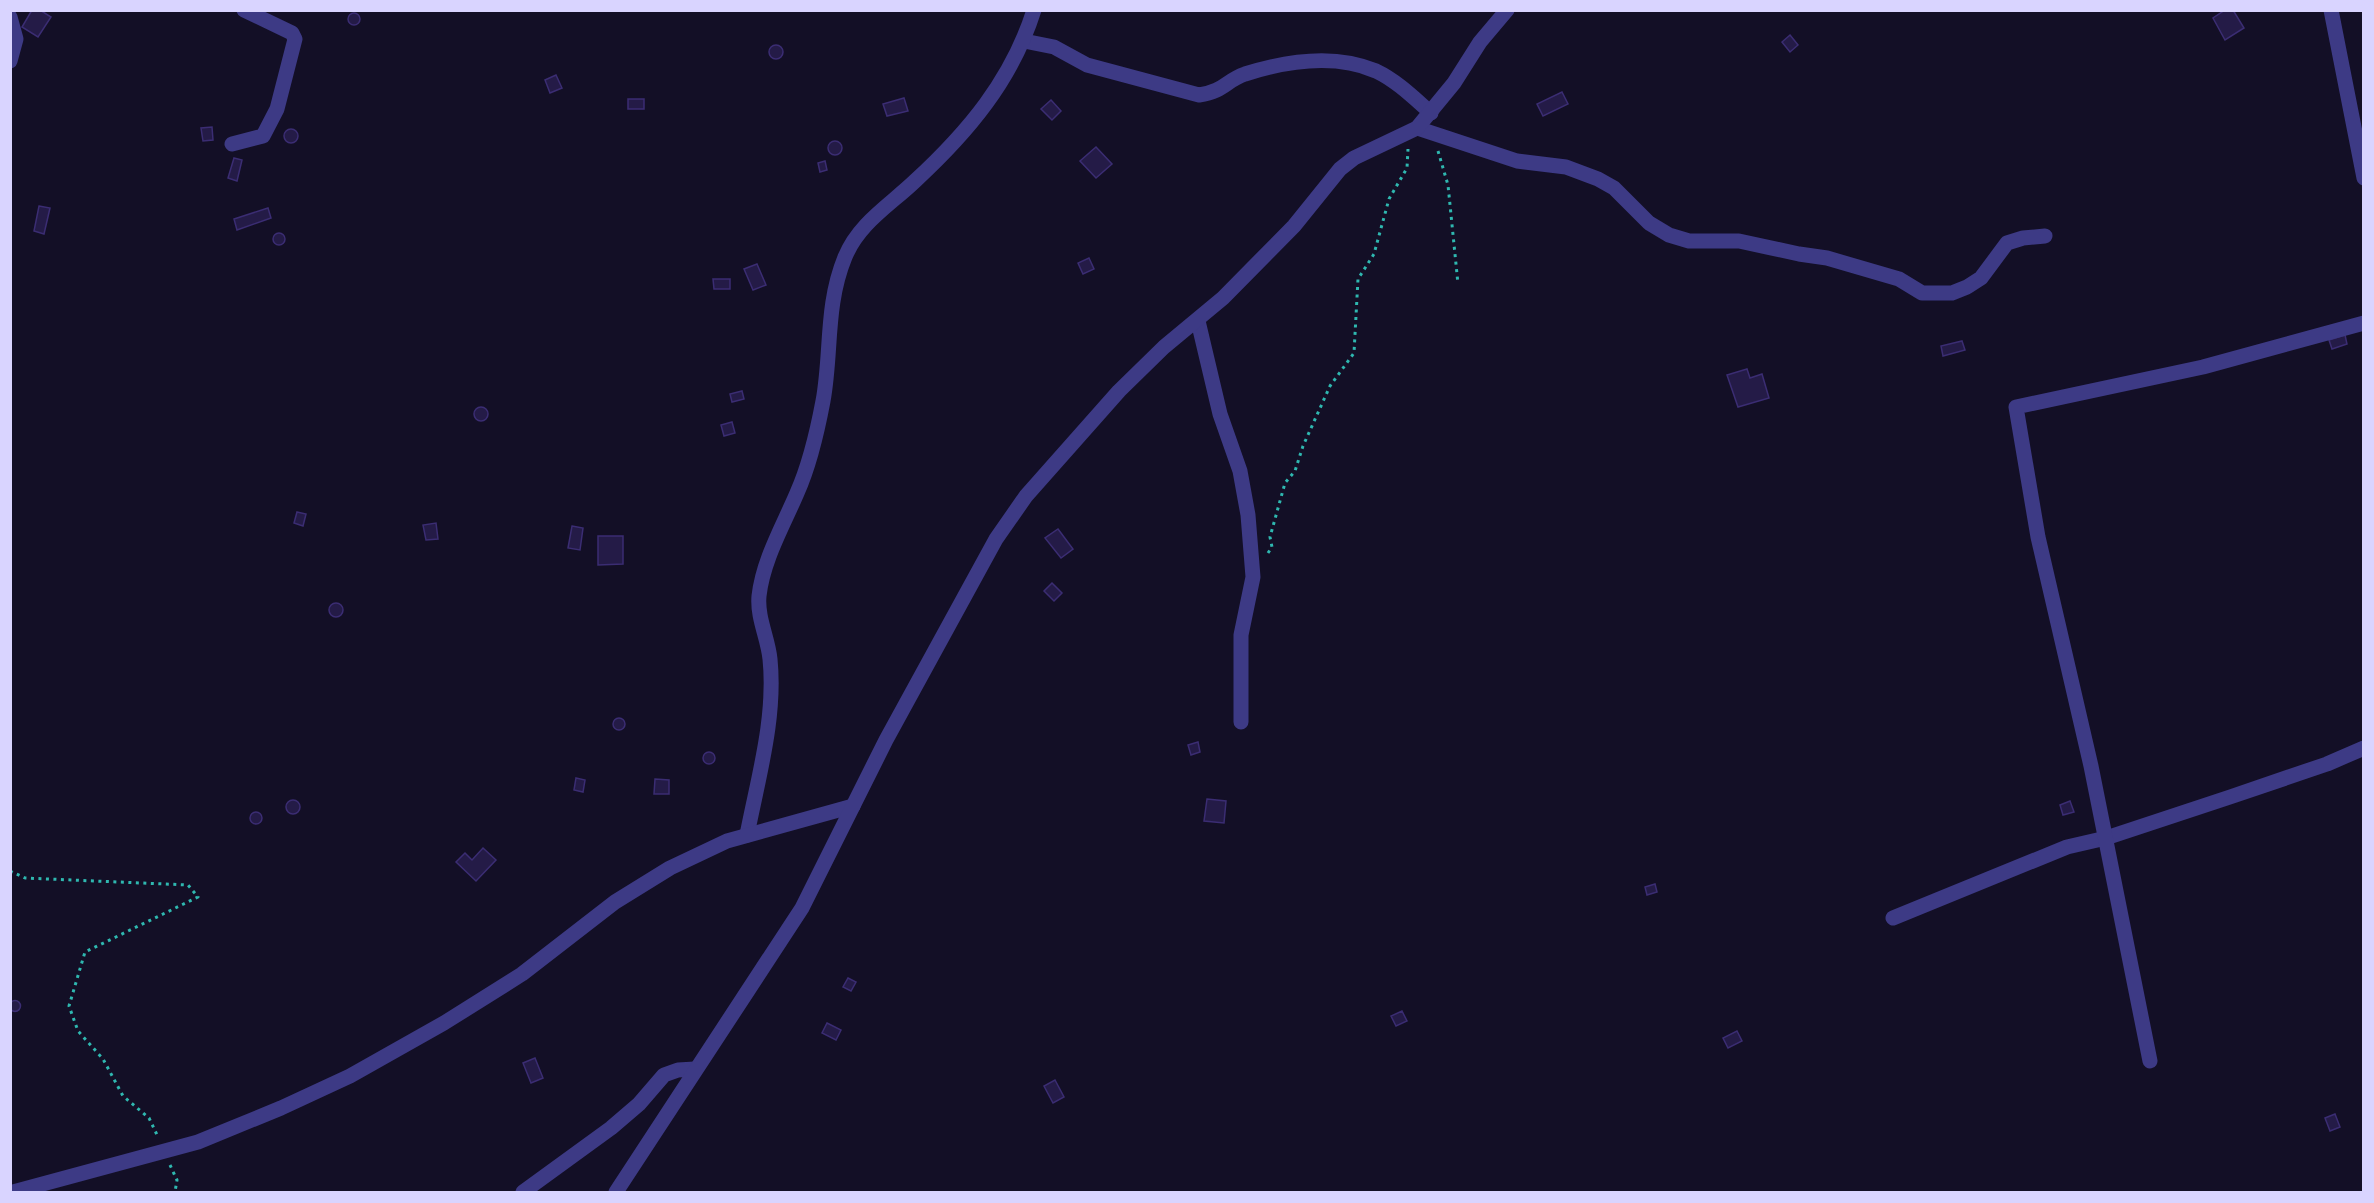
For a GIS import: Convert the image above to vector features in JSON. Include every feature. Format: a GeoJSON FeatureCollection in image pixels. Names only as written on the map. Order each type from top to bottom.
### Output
{"type":"FeatureCollection","features":[{"type":"Feature","properties":{"kind":"street"},"geometry":{"type":"LineString","coordinates":[[232,144],[263,136],[277,109],[295,39],[292,33],[244,10]]}},
{"type":"Feature","properties":{"kind":"street"},"geometry":{"type":"LineString","coordinates":[[747,835],[762,765],[769,711],[770,658],[759,598],[772,549],[807,467],[815,439],[824,398],[828,332],[835,292],[845,258],[852,243],[870,220],[940,157],[988,103],[1024,41],[1034,10]]}},
{"type":"Feature","properties":{"kind":"street"},"geometry":{"type":"LineString","coordinates":[[616,1192],[802,908],[886,740],[996,539],[1026,495],[1119,391],[1164,347],[1197,321],[1294,226],[1340,169],[1354,158],[1417,128],[1431,113],[1479,42],[1507,10]]}},
{"type":"Feature","properties":{"kind":"street"},"geometry":{"type":"LineString","coordinates":[[2331,10],[2364,178]]}},
{"type":"Feature","properties":{"kind":"street"},"geometry":{"type":"LineString","coordinates":[[10,17],[16,39],[10,61]]}},
{"type":"Feature","properties":{"kind":"street"},"geometry":{"type":"LineString","coordinates":[[1024,41],[1054,47],[1087,65],[1199,94],[1217,92],[1241,75],[1298,60],[1353,64],[1376,71],[1399,85],[1431,113]]}},
{"type":"Feature","properties":{"kind":"street"},"geometry":{"type":"LineString","coordinates":[[1417,128],[1517,161],[1566,167],[1598,179],[1614,188],[1649,223],[1669,235],[1689,241],[1739,241],[1827,258],[1899,279],[1922,293],[1952,293],[1967,287],[1981,278],[2007,243],[2045,236]]}},
{"type":"Feature","properties":{"kind":"street"},"geometry":{"type":"LineString","coordinates":[[1197,321],[1220,414],[1240,471],[1248,515],[1253,576],[1241,635],[1241,722]]}},
{"type":"Feature","properties":{"kind":"street"},"geometry":{"type":"LineString","coordinates":[[2150,1061],[2106,838],[2038,537],[2016,406],[2203,367],[2364,323]]}},
{"type":"Feature","properties":{"kind":"street"},"geometry":{"type":"LineString","coordinates":[[1893,918],[2067,847],[2106,838],[2327,764],[2364,748]]}},
{"type":"Feature","properties":{"kind":"street"},"geometry":{"type":"LineString","coordinates":[[13,1192],[164,1153],[208,1138],[350,1076],[444,1023],[522,974],[615,902],[670,868],[708,849],[747,835],[853,806]]}},
{"type":"Feature","properties":{"kind":"street"},"geometry":{"type":"LineString","coordinates":[[523,1192],[611,1128],[639,1104],[664,1075],[678,1070],[695,1069]]}},
{"type":"Feature","properties":{"kind":"path"},"geometry":{"type":"LineString","coordinates":[[1253,576],[1272,547],[1270,537],[1285,483],[1295,471],[1303,446],[1330,386],[1354,352],[1358,279],[1374,254],[1389,199],[1407,168],[1408,148],[1417,128]]}},
{"type":"Feature","properties":{"kind":"path"},"geometry":{"type":"LineString","coordinates":[[1434,135],[1448,185],[1458,284]]}},
{"type":"Feature","properties":{"kind":"path"},"geometry":{"type":"LineString","coordinates":[[10,871],[26,878],[188,885],[198,897],[85,952],[69,1006],[78,1031],[103,1059],[123,1096],[149,1118],[177,1180],[175,1192]]}},
{"type":"Feature","properties":{"kind":"building"},"geometry":{"type":"Polygon","coordinates":[[[32,10],[40,10],[51,17],[38,37],[22,27],[32,10]]]}},
{"type":"Feature","properties":{"kind":"building"},"geometry":{"type":"Polygon","coordinates":[[[2225,10],[2233,10],[2244,28],[2225,40],[2213,18],[2225,10]]]}},
{"type":"Feature","properties":{"kind":"building"},"geometry":{"type":"Polygon","coordinates":[[[354,13],[360,19],[354,25],[348,19],[354,13]]]}},
{"type":"Feature","properties":{"kind":"building"},"geometry":{"type":"Polygon","coordinates":[[[1790,35],[1798,45],[1790,52],[1782,42],[1790,35]]]}},
{"type":"Feature","properties":{"kind":"building"},"geometry":{"type":"Polygon","coordinates":[[[773,45],[779,45],[783,52],[779,59],[773,59],[769,55],[769,49],[773,45]]]}},
{"type":"Feature","properties":{"kind":"building"},"geometry":{"type":"Polygon","coordinates":[[[556,75],[562,88],[550,93],[545,80],[556,75]]]}},
{"type":"Feature","properties":{"kind":"building"},"geometry":{"type":"Polygon","coordinates":[[[1562,92],[1568,104],[1543,116],[1537,104],[1562,92]]]}},
{"type":"Feature","properties":{"kind":"building"},"geometry":{"type":"Polygon","coordinates":[[[904,98],[908,111],[887,116],[883,104],[904,98]]]}},
{"type":"Feature","properties":{"kind":"building"},"geometry":{"type":"Polygon","coordinates":[[[628,99],[644,99],[644,109],[628,109],[628,99]]]}},
{"type":"Feature","properties":{"kind":"building"},"geometry":{"type":"Polygon","coordinates":[[[1051,100],[1061,111],[1052,120],[1041,109],[1051,100]]]}},
{"type":"Feature","properties":{"kind":"building"},"geometry":{"type":"Polygon","coordinates":[[[212,127],[213,140],[203,141],[201,128],[212,127]]]}},
{"type":"Feature","properties":{"kind":"building"},"geometry":{"type":"Polygon","coordinates":[[[291,129],[296,131],[298,136],[296,141],[291,143],[286,141],[284,136],[286,131],[291,129]]]}},
{"type":"Feature","properties":{"kind":"building"},"geometry":{"type":"Polygon","coordinates":[[[835,141],[840,143],[842,148],[840,153],[835,155],[830,153],[828,148],[830,143],[835,141]]]}},
{"type":"Feature","properties":{"kind":"building"},"geometry":{"type":"Polygon","coordinates":[[[1096,147],[1112,164],[1096,178],[1080,161],[1096,147]]]}},
{"type":"Feature","properties":{"kind":"building"},"geometry":{"type":"Polygon","coordinates":[[[234,158],[242,160],[237,181],[228,178],[234,158]]]}},
{"type":"Feature","properties":{"kind":"building"},"geometry":{"type":"Polygon","coordinates":[[[825,161],[827,170],[820,172],[818,163],[825,161]]]}},
{"type":"Feature","properties":{"kind":"building"},"geometry":{"type":"Polygon","coordinates":[[[39,206],[50,208],[44,234],[34,231],[39,206]]]}},
{"type":"Feature","properties":{"kind":"building"},"geometry":{"type":"Polygon","coordinates":[[[268,208],[271,218],[237,230],[234,219],[268,208]]]}},
{"type":"Feature","properties":{"kind":"building"},"geometry":{"type":"Polygon","coordinates":[[[281,233],[285,239],[281,245],[277,245],[273,237],[281,233]]]}},
{"type":"Feature","properties":{"kind":"building"},"geometry":{"type":"Polygon","coordinates":[[[1089,258],[1094,269],[1083,274],[1078,263],[1089,258]]]}},
{"type":"Feature","properties":{"kind":"building"},"geometry":{"type":"Polygon","coordinates":[[[757,264],[766,285],[753,290],[744,269],[757,264]]]}},
{"type":"Feature","properties":{"kind":"building"},"geometry":{"type":"Polygon","coordinates":[[[713,279],[730,279],[730,289],[714,289],[713,279]]]}},
{"type":"Feature","properties":{"kind":"building"},"geometry":{"type":"Polygon","coordinates":[[[2345,335],[2347,344],[2332,349],[2329,340],[2345,335]]]}},
{"type":"Feature","properties":{"kind":"building"},"geometry":{"type":"Polygon","coordinates":[[[1962,341],[1965,350],[1943,356],[1941,346],[1962,341]]]}},
{"type":"Feature","properties":{"kind":"building"},"geometry":{"type":"Polygon","coordinates":[[[1747,369],[1750,378],[1762,374],[1769,398],[1738,407],[1727,375],[1747,369]]]}},
{"type":"Feature","properties":{"kind":"building"},"geometry":{"type":"Polygon","coordinates":[[[742,391],[744,399],[732,402],[730,394],[742,391]]]}},
{"type":"Feature","properties":{"kind":"building"},"geometry":{"type":"Polygon","coordinates":[[[478,407],[484,407],[488,414],[484,421],[478,421],[474,417],[474,411],[478,407]]]}},
{"type":"Feature","properties":{"kind":"building"},"geometry":{"type":"Polygon","coordinates":[[[732,422],[735,433],[724,436],[721,425],[732,422]]]}},
{"type":"Feature","properties":{"kind":"building"},"geometry":{"type":"Polygon","coordinates":[[[297,512],[306,514],[303,526],[294,523],[297,512]]]}},
{"type":"Feature","properties":{"kind":"building"},"geometry":{"type":"Polygon","coordinates":[[[436,523],[438,539],[426,540],[423,525],[436,523]]]}},
{"type":"Feature","properties":{"kind":"building"},"geometry":{"type":"Polygon","coordinates":[[[572,526],[583,528],[580,550],[568,548],[572,526]]]}},
{"type":"Feature","properties":{"kind":"building"},"geometry":{"type":"Polygon","coordinates":[[[1058,529],[1073,549],[1061,558],[1045,538],[1058,529]]]}},
{"type":"Feature","properties":{"kind":"building"},"geometry":{"type":"Polygon","coordinates":[[[598,536],[623,536],[623,564],[598,565],[598,536]]]}},
{"type":"Feature","properties":{"kind":"building"},"geometry":{"type":"Polygon","coordinates":[[[1052,583],[1062,593],[1054,601],[1044,591],[1052,583]]]}},
{"type":"Feature","properties":{"kind":"building"},"geometry":{"type":"Polygon","coordinates":[[[336,603],[341,605],[343,610],[341,615],[336,617],[331,615],[329,610],[331,605],[336,603]]]}},
{"type":"Feature","properties":{"kind":"building"},"geometry":{"type":"Polygon","coordinates":[[[619,718],[625,724],[619,730],[613,724],[619,718]]]}},
{"type":"Feature","properties":{"kind":"building"},"geometry":{"type":"Polygon","coordinates":[[[1198,742],[1200,752],[1191,755],[1188,745],[1198,742]]]}},
{"type":"Feature","properties":{"kind":"building"},"geometry":{"type":"Polygon","coordinates":[[[711,752],[715,758],[711,764],[707,764],[703,756],[711,752]]]}},
{"type":"Feature","properties":{"kind":"building"},"geometry":{"type":"Polygon","coordinates":[[[576,778],[585,780],[583,792],[574,790],[576,778]]]}},
{"type":"Feature","properties":{"kind":"building"},"geometry":{"type":"Polygon","coordinates":[[[655,779],[669,780],[669,794],[654,794],[655,779]]]}},
{"type":"Feature","properties":{"kind":"building"},"geometry":{"type":"Polygon","coordinates":[[[1207,799],[1226,801],[1224,823],[1204,821],[1207,799]]]}},
{"type":"Feature","properties":{"kind":"building"},"geometry":{"type":"Polygon","coordinates":[[[293,800],[298,802],[300,807],[298,812],[293,814],[288,812],[286,807],[288,802],[293,800]]]}},
{"type":"Feature","properties":{"kind":"building"},"geometry":{"type":"Polygon","coordinates":[[[2070,801],[2074,812],[2063,815],[2060,805],[2070,801]]]}},
{"type":"Feature","properties":{"kind":"building"},"geometry":{"type":"Polygon","coordinates":[[[258,812],[262,818],[258,824],[254,824],[250,816],[258,812]]]}},
{"type":"Feature","properties":{"kind":"building"},"geometry":{"type":"Polygon","coordinates":[[[483,848],[496,860],[476,881],[456,862],[465,853],[472,860],[483,848]]]}},
{"type":"Feature","properties":{"kind":"building"},"geometry":{"type":"Polygon","coordinates":[[[1655,884],[1657,892],[1647,895],[1645,887],[1655,884]]]}},
{"type":"Feature","properties":{"kind":"building"},"geometry":{"type":"Polygon","coordinates":[[[848,978],[856,982],[851,991],[843,987],[848,978]]]}},
{"type":"Feature","properties":{"kind":"building"},"geometry":{"type":"Polygon","coordinates":[[[15,1000],[21,1006],[15,1012],[9,1006],[15,1000]]]}},
{"type":"Feature","properties":{"kind":"building"},"geometry":{"type":"Polygon","coordinates":[[[1402,1011],[1407,1021],[1396,1026],[1391,1016],[1402,1011]]]}},
{"type":"Feature","properties":{"kind":"building"},"geometry":{"type":"Polygon","coordinates":[[[827,1023],[841,1030],[836,1040],[822,1033],[827,1023]]]}},
{"type":"Feature","properties":{"kind":"building"},"geometry":{"type":"Polygon","coordinates":[[[1737,1031],[1742,1041],[1728,1048],[1723,1038],[1737,1031]]]}},
{"type":"Feature","properties":{"kind":"building"},"geometry":{"type":"Polygon","coordinates":[[[535,1058],[543,1078],[531,1083],[523,1063],[535,1058]]]}},
{"type":"Feature","properties":{"kind":"building"},"geometry":{"type":"Polygon","coordinates":[[[1055,1080],[1064,1097],[1053,1103],[1044,1086],[1055,1080]]]}},
{"type":"Feature","properties":{"kind":"building"},"geometry":{"type":"Polygon","coordinates":[[[2335,1114],[2340,1127],[2330,1131],[2325,1118],[2335,1114]]]}}]}
